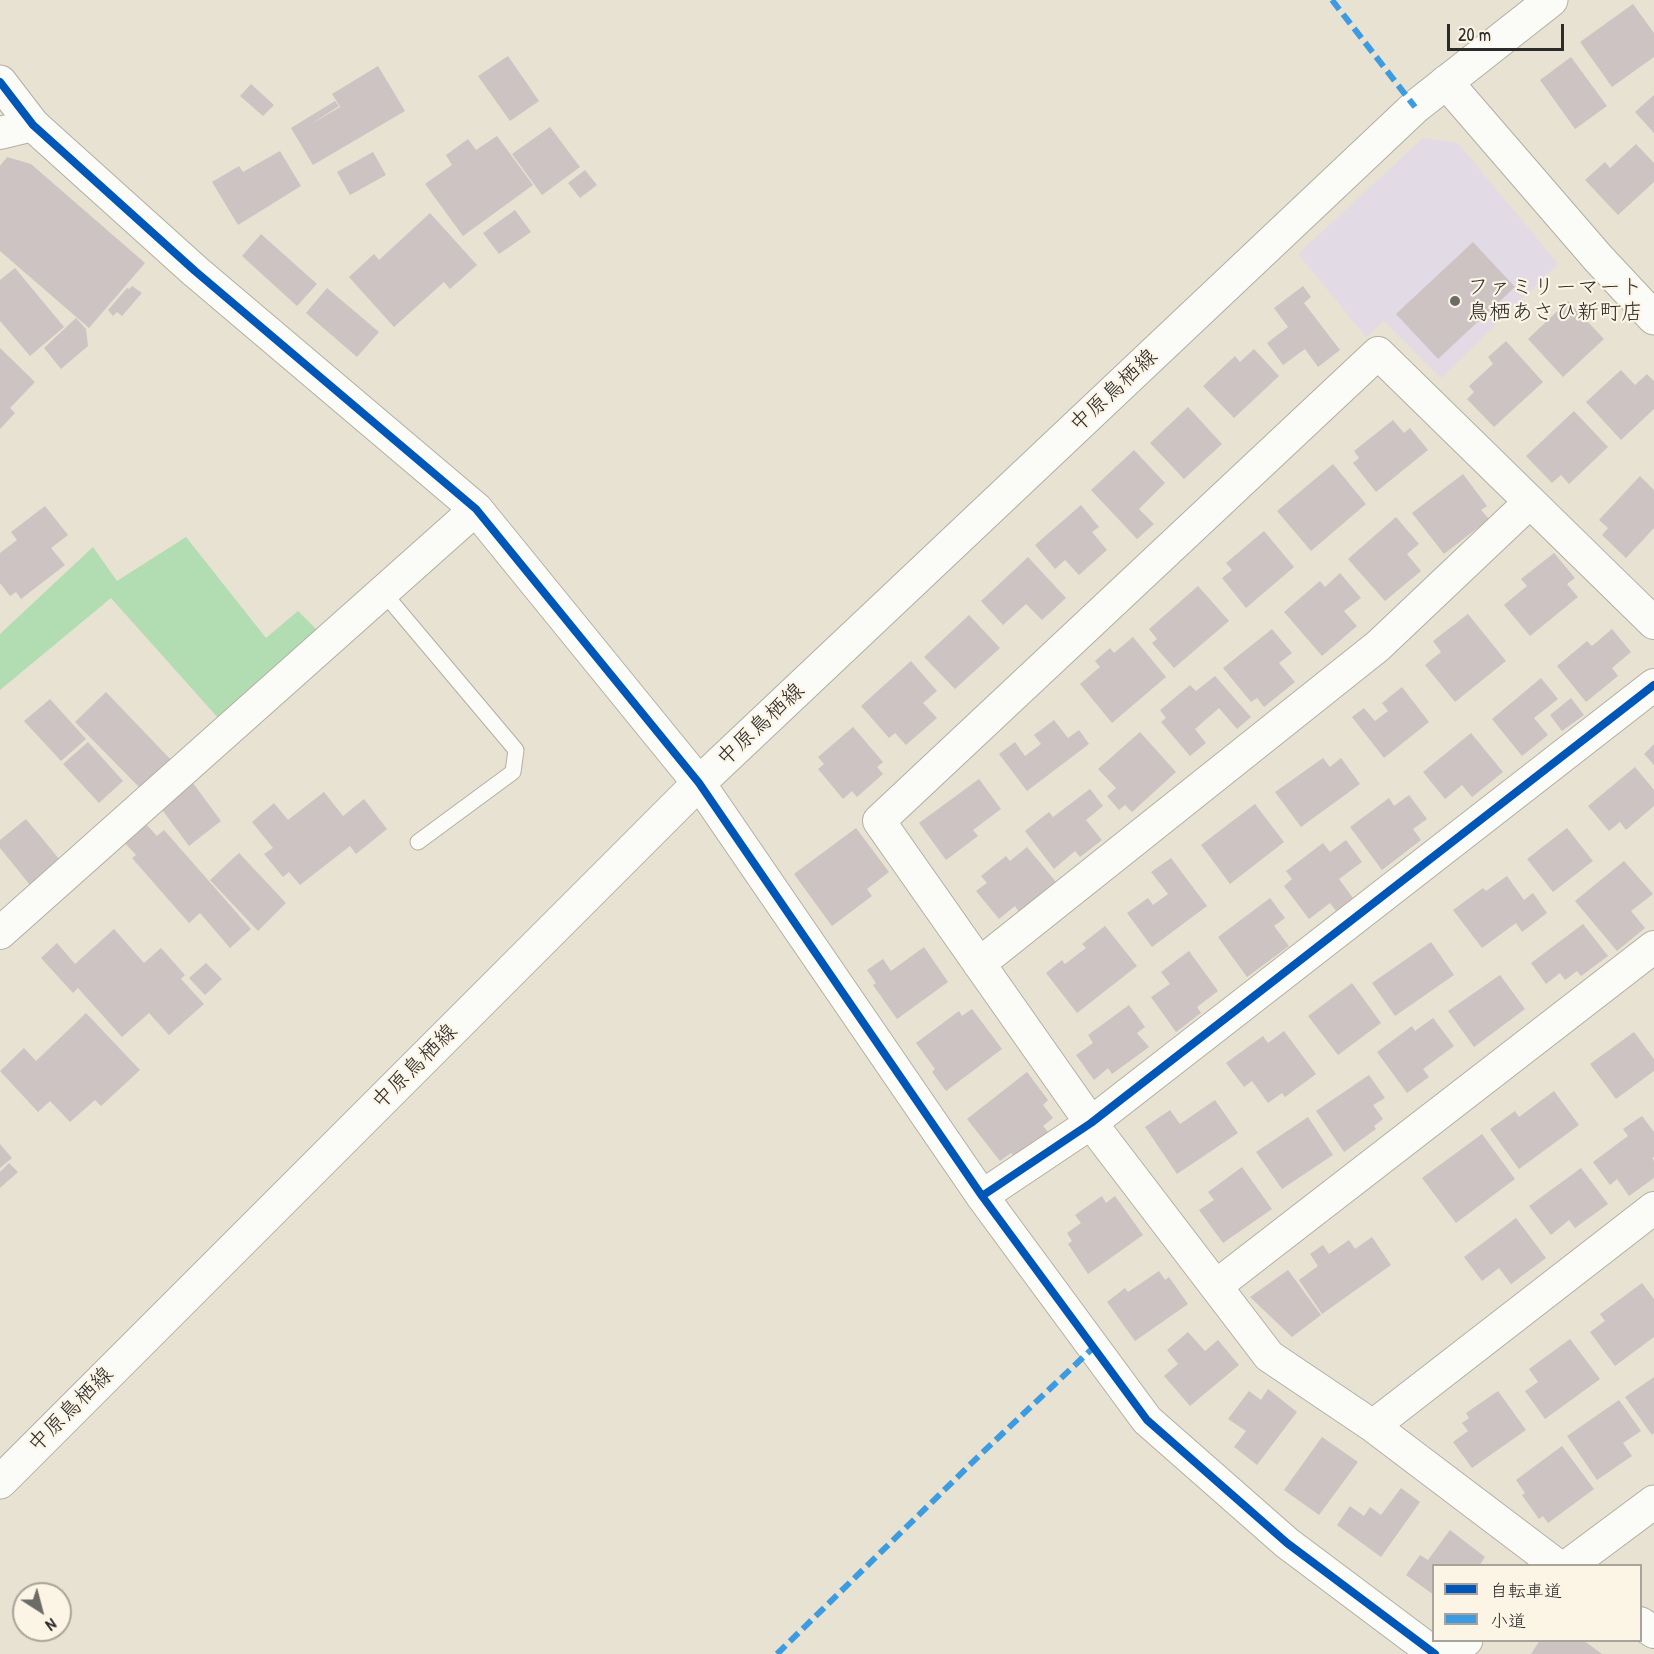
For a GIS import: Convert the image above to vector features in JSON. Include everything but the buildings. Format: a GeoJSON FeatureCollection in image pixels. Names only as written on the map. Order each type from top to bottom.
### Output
{"type":"FeatureCollection","features":[{"type":"Feature","properties":{"kind":"main road","name":"中原鳥栖線"},"geometry":{"type":"LineString","coordinates":[[0,1482],[699,783],[1415,107],[1551,0]]}},
{"type":"Feature","properties":{"kind":"main road"},"geometry":{"type":"LineString","coordinates":[[0,82],[33,125],[195,271],[476,509],[699,783]]}},
{"type":"Feature","properties":{"kind":"main road"},"geometry":{"type":"LineString","coordinates":[[1446,82],[1598,258],[1654,318]]}},
{"type":"Feature","properties":{"kind":"main road"},"geometry":{"type":"LineString","coordinates":[[1571,1564],[1654,1502]]}},
{"type":"Feature","properties":{"kind":"main road"},"geometry":{"type":"LineString","coordinates":[[1447,1654],[1465,1642]]}},
{"type":"Feature","properties":{"kind":"street"},"geometry":{"type":"LineString","coordinates":[[0,133],[33,125]]}},
{"type":"Feature","properties":{"kind":"street"},"geometry":{"type":"LineString","coordinates":[[1555,1564],[1373,1426],[1269,1356],[1091,1123],[879,821],[1378,353],[1654,623]]}},
{"type":"Feature","properties":{"kind":"street"},"geometry":{"type":"LineString","coordinates":[[979,964],[1378,646],[1530,502]]}},
{"type":"Feature","properties":{"kind":"street"},"geometry":{"type":"LineString","coordinates":[[0,933],[476,509]]}},
{"type":"Feature","properties":{"kind":"street"},"geometry":{"type":"LineString","coordinates":[[982,1196],[1091,1123],[1654,686]]}},
{"type":"Feature","properties":{"kind":"street"},"geometry":{"type":"LineString","coordinates":[[699,783],[982,1196],[1147,1420],[1287,1543],[1435,1654]]}},
{"type":"Feature","properties":{"kind":"street"},"geometry":{"type":"LineString","coordinates":[[1216,1286],[1654,947]]}},
{"type":"Feature","properties":{"kind":"street"},"geometry":{"type":"LineString","coordinates":[[1373,1426],[1654,1208]]}},
{"type":"Feature","properties":{"kind":"lane"},"geometry":{"type":"LineString","coordinates":[[383,592],[516,750],[513,772],[418,842]]}},
{"type":"Feature","properties":{"kind":"shaded area"},"geometry":{"type":"Polygon","coordinates":[[[1423,138],[1458,143],[1558,264],[1441,378],[1384,321],[1366,337],[1298,254],[1423,138]]]}},
{"type":"Feature","properties":{"kind":"green space"},"geometry":{"type":"Polygon","coordinates":[[[186,537],[266,638],[298,611],[319,632],[219,719],[111,598],[0,690],[0,634],[93,547],[117,581],[186,537]]]}},
{"type":"Feature","properties":{"kind":"marked path"},"geometry":{"type":"LineString","coordinates":[[1332,0],[1415,107]]}},
{"type":"Feature","properties":{"kind":"marked path"},"geometry":{"type":"LineString","coordinates":[[777,1654],[1093,1348]]}},
{"type":"Feature","properties":{"kind":"cycle path"},"geometry":{"type":"LineString","coordinates":[[0,82],[33,125],[195,271],[476,509],[699,783],[982,1196],[1147,1420],[1287,1543],[1435,1654]]}},
{"type":"Feature","properties":{"kind":"cycle path"},"geometry":{"type":"LineString","coordinates":[[982,1196],[1091,1123],[1654,685]]}},
{"type":"Feature","properties":{"kind":"place","name":"ファミリーマート 鳥栖あさひ新町店"},"geometry":{"type":"Point","coordinates":[1455,301]}}]}
